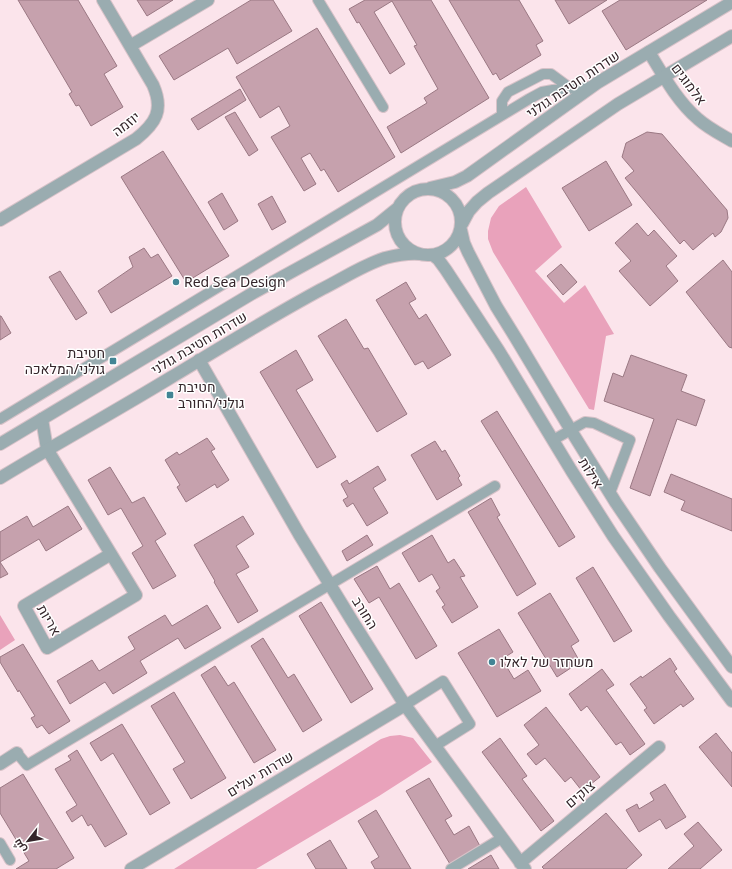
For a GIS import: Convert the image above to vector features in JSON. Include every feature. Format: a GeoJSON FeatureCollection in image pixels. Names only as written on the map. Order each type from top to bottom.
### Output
{"type":"FeatureCollection","features":[{"type":"Feature","properties":{"kind":"street","name":"יוזמה"},"geometry":{"type":"LineString","coordinates":[[0,220],[136,140],[152,124],[156,117],[158,109],[156,93],[150,80],[103,0]]}},
{"type":"Feature","properties":{"kind":"street"},"geometry":{"type":"LineString","coordinates":[[130,46],[208,0]]}},
{"type":"Feature","properties":{"kind":"street","name":"שדרות חטיבת גולני"},"geometry":{"type":"LineString","coordinates":[[430,188],[455,182],[467,176],[591,87],[732,2]]}},
{"type":"Feature","properties":{"kind":"street"},"geometry":{"type":"LineString","coordinates":[[461,227],[460,211],[453,199],[443,191],[430,188],[424,188],[411,193],[406,197],[398,208],[395,220],[400,239],[409,249],[420,254],[427,255],[433,255],[446,250],[456,242],[468,211],[488,193],[607,111],[732,36]]}},
{"type":"Feature","properties":{"kind":"street","name":"אלמוגים"},"geometry":{"type":"LineString","coordinates":[[649,52],[678,97],[691,113],[707,126],[732,141]]}},
{"type":"Feature","properties":{"kind":"street","name":"שדרות חטיבת גולני"},"geometry":{"type":"LineString","coordinates":[[0,444],[252,292],[377,225],[398,208]]}},
{"type":"Feature","properties":{"kind":"street","name":"אילות"},"geometry":{"type":"LineString","coordinates":[[461,227],[464,243],[496,306],[571,430],[610,493],[660,568],[732,667]]}},
{"type":"Feature","properties":{"kind":"street","name":"שדרות חטיבת גולני"},"geometry":{"type":"LineString","coordinates":[[0,478],[268,319],[367,266],[380,260],[398,255],[420,254]]}},
{"type":"Feature","properties":{"kind":"street","name":"אילות"},"geometry":{"type":"LineString","coordinates":[[433,255],[446,270],[487,333],[603,520],[639,574],[732,701]]}},
{"type":"Feature","properties":{"kind":"street","name":"החורב"},"geometry":{"type":"LineString","coordinates":[[199,360],[284,508],[405,705],[522,866]]}},
{"type":"Feature","properties":{"kind":"street","name":"אריות"},"geometry":{"type":"LineString","coordinates":[[42,418],[47,449],[136,595],[47,648],[24,606],[111,554]]}},
{"type":"Feature","properties":{"kind":"street","name":"שדרות יעלים"},"geometry":{"type":"LineString","coordinates":[[131,869],[405,705]]}},
{"type":"Feature","properties":{"kind":"street","name":"צוקים"},"geometry":{"type":"LineString","coordinates":[[522,866],[659,747]]}},
{"type":"Feature","properties":{"kind":"street"},"geometry":{"type":"LineString","coordinates":[[0,764],[17,753]]}},
{"type":"Feature","properties":{"kind":"lane"},"geometry":{"type":"LineString","coordinates":[[318,0],[383,107]]}},
{"type":"Feature","properties":{"kind":"lane"},"geometry":{"type":"LineString","coordinates":[[502,116],[502,101],[508,92],[543,74],[552,74],[570,88]]}},
{"type":"Feature","properties":{"kind":"lane"},"geometry":{"type":"LineString","coordinates":[[0,419],[542,92],[591,87]]}},
{"type":"Feature","properties":{"kind":"lane"},"geometry":{"type":"LineString","coordinates":[[553,440],[585,422],[594,423],[630,440],[610,493]]}},
{"type":"Feature","properties":{"kind":"lane"},"geometry":{"type":"LineString","coordinates":[[17,753],[27,765],[495,486]]}},
{"type":"Feature","properties":{"kind":"lane"},"geometry":{"type":"LineString","coordinates":[[405,705],[443,681],[470,724],[435,746]]}},
{"type":"Feature","properties":{"kind":"lane"},"geometry":{"type":"LineString","coordinates":[[451,869],[502,838]]}},
{"type":"Feature","properties":{"kind":"lane"},"geometry":{"type":"LineString","coordinates":[[0,843],[10,860]]}},
{"type":"Feature","properties":{"kind":"shaded area"},"geometry":{"type":"Polygon","coordinates":[[[526,187],[562,247],[535,271],[564,303],[585,285],[614,334],[606,336],[594,410],[589,409],[493,252],[488,239],[491,218],[499,206],[526,187]]]}},
{"type":"Feature","properties":{"kind":"shaded area"},"geometry":{"type":"Polygon","coordinates":[[[0,615],[15,640],[0,650],[0,615]]]}},
{"type":"Feature","properties":{"kind":"shaded area"},"geometry":{"type":"Polygon","coordinates":[[[400,735],[413,738],[432,762],[379,796],[256,869],[174,869],[381,739],[400,735]]]}},
{"type":"Feature","properties":{"kind":"building"},"geometry":{"type":"Polygon","coordinates":[[[18,0],[78,0],[117,66],[104,74],[123,107],[91,126],[79,105],[76,106],[69,94],[72,92],[18,0]]]}},
{"type":"Feature","properties":{"kind":"building"},"geometry":{"type":"Polygon","coordinates":[[[137,0],[173,0],[147,16],[137,0]]]}},
{"type":"Feature","properties":{"kind":"building"},"geometry":{"type":"Polygon","coordinates":[[[251,0],[273,0],[292,31],[237,64],[228,48],[174,80],[159,56],[251,0]]]}},
{"type":"Feature","properties":{"kind":"building"},"geometry":{"type":"Polygon","coordinates":[[[365,0],[431,0],[489,98],[401,153],[387,127],[427,103],[424,98],[438,89],[414,46],[417,45],[392,1],[374,12],[405,64],[390,74],[359,22],[357,23],[349,9],[365,0]]]}},
{"type":"Feature","properties":{"kind":"building"},"geometry":{"type":"Polygon","coordinates":[[[449,0],[519,0],[543,41],[536,45],[541,55],[500,80],[496,73],[493,75],[449,0]]]}},
{"type":"Feature","properties":{"kind":"building"},"geometry":{"type":"Polygon","coordinates":[[[555,0],[607,0],[569,24],[555,0]]]}},
{"type":"Feature","properties":{"kind":"building"},"geometry":{"type":"Polygon","coordinates":[[[620,0],[707,0],[626,50],[602,11],[620,0]]]}},
{"type":"Feature","properties":{"kind":"building"},"geometry":{"type":"Polygon","coordinates":[[[317,28],[395,157],[338,192],[324,169],[321,171],[310,153],[301,158],[316,184],[304,191],[271,137],[290,126],[279,106],[260,118],[236,77],[317,28]]]}},
{"type":"Feature","properties":{"kind":"building"},"geometry":{"type":"Polygon","coordinates":[[[240,89],[246,100],[198,130],[191,119],[240,89]]]}},
{"type":"Feature","properties":{"kind":"building"},"geometry":{"type":"Polygon","coordinates":[[[235,112],[258,150],[249,156],[225,117],[235,112]]]}},
{"type":"Feature","properties":{"kind":"building"},"geometry":{"type":"Polygon","coordinates":[[[647,132],[662,134],[727,210],[728,218],[721,232],[715,237],[713,233],[693,250],[684,240],[680,244],[625,178],[634,171],[622,157],[626,143],[647,132]]]}},
{"type":"Feature","properties":{"kind":"building"},"geometry":{"type":"Polygon","coordinates":[[[163,151],[229,256],[186,282],[121,177],[163,151]]]}},
{"type":"Feature","properties":{"kind":"building"},"geometry":{"type":"Polygon","coordinates":[[[606,161],[632,205],[589,231],[562,188],[606,161]]]}},
{"type":"Feature","properties":{"kind":"building"},"geometry":{"type":"Polygon","coordinates":[[[222,193],[238,221],[224,230],[208,202],[222,193]]]}},
{"type":"Feature","properties":{"kind":"building"},"geometry":{"type":"Polygon","coordinates":[[[272,196],[286,222],[272,230],[258,204],[272,196]]]}},
{"type":"Feature","properties":{"kind":"building"},"geometry":{"type":"Polygon","coordinates":[[[637,223],[648,236],[654,230],[677,256],[666,266],[678,281],[650,306],[619,271],[631,261],[615,243],[637,223]]]}},
{"type":"Feature","properties":{"kind":"building"},"geometry":{"type":"Polygon","coordinates":[[[144,248],[151,258],[158,254],[172,276],[111,313],[98,291],[133,267],[129,257],[144,248]]]}},
{"type":"Feature","properties":{"kind":"building"},"geometry":{"type":"Polygon","coordinates":[[[723,260],[732,272],[732,348],[729,347],[686,292],[723,260]]]}},
{"type":"Feature","properties":{"kind":"building"},"geometry":{"type":"Polygon","coordinates":[[[561,264],[577,282],[563,295],[547,276],[561,264]]]}},
{"type":"Feature","properties":{"kind":"building"},"geometry":{"type":"Polygon","coordinates":[[[60,271],[87,313],[76,320],[49,277],[60,271]]]}},
{"type":"Feature","properties":{"kind":"building"},"geometry":{"type":"Polygon","coordinates":[[[406,282],[416,299],[409,303],[419,319],[426,314],[451,355],[428,369],[423,361],[415,365],[376,300],[406,282]]]}},
{"type":"Feature","properties":{"kind":"building"},"geometry":{"type":"Polygon","coordinates":[[[0,316],[11,333],[0,340],[0,316]]]}},
{"type":"Feature","properties":{"kind":"building"},"geometry":{"type":"Polygon","coordinates":[[[346,319],[364,349],[368,348],[407,414],[377,432],[318,336],[346,319]]]}},
{"type":"Feature","properties":{"kind":"building"},"geometry":{"type":"Polygon","coordinates":[[[296,350],[313,380],[296,390],[336,457],[317,468],[260,372],[296,350]]]}},
{"type":"Feature","properties":{"kind":"building"},"geometry":{"type":"Polygon","coordinates":[[[631,355],[687,375],[681,391],[705,400],[696,426],[677,419],[650,496],[630,488],[654,419],[604,401],[613,373],[623,377],[631,355]]]}},
{"type":"Feature","properties":{"kind":"building"},"geometry":{"type":"Polygon","coordinates":[[[497,411],[575,537],[559,547],[481,421],[497,411]]]}},
{"type":"Feature","properties":{"kind":"building"},"geometry":{"type":"Polygon","coordinates":[[[207,438],[215,449],[211,451],[229,480],[217,488],[215,484],[186,502],[177,487],[180,485],[165,460],[177,452],[179,455],[207,438]]]}},
{"type":"Feature","properties":{"kind":"building"},"geometry":{"type":"Polygon","coordinates":[[[435,441],[442,452],[445,450],[460,476],[458,478],[462,485],[437,500],[411,455],[435,441]]]}},
{"type":"Feature","properties":{"kind":"building"},"geometry":{"type":"Polygon","coordinates":[[[378,466],[386,480],[373,488],[388,513],[367,526],[353,503],[347,507],[343,500],[348,497],[341,484],[347,480],[349,484],[378,466]]]}},
{"type":"Feature","properties":{"kind":"building"},"geometry":{"type":"Polygon","coordinates":[[[110,467],[132,503],[144,497],[166,534],[155,541],[176,576],[153,589],[132,553],[143,546],[121,508],[108,515],[88,480],[110,467]]]}},
{"type":"Feature","properties":{"kind":"building"},"geometry":{"type":"Polygon","coordinates":[[[671,474],[732,499],[732,531],[681,510],[685,501],[664,492],[671,474]]]}},
{"type":"Feature","properties":{"kind":"building"},"geometry":{"type":"Polygon","coordinates":[[[491,498],[500,515],[497,517],[536,584],[517,596],[468,512],[491,498]]]}},
{"type":"Feature","properties":{"kind":"building"},"geometry":{"type":"Polygon","coordinates":[[[68,506],[82,529],[46,551],[39,539],[0,562],[0,532],[27,516],[33,527],[68,506]]]}},
{"type":"Feature","properties":{"kind":"building"},"geometry":{"type":"Polygon","coordinates":[[[243,516],[254,534],[236,546],[249,567],[236,574],[258,611],[238,623],[194,545],[243,516]]]}},
{"type":"Feature","properties":{"kind":"building"},"geometry":{"type":"Polygon","coordinates":[[[367,535],[373,545],[347,561],[342,551],[367,535]]]}},
{"type":"Feature","properties":{"kind":"building"},"geometry":{"type":"Polygon","coordinates":[[[432,535],[448,563],[454,559],[465,576],[460,577],[478,607],[452,623],[442,607],[445,605],[436,591],[440,588],[432,574],[419,582],[402,553],[432,535]]]}},
{"type":"Feature","properties":{"kind":"building"},"geometry":{"type":"Polygon","coordinates":[[[0,562],[8,574],[0,578],[0,562]]]}},
{"type":"Feature","properties":{"kind":"building"},"geometry":{"type":"Polygon","coordinates":[[[377,566],[390,589],[399,583],[437,646],[416,659],[379,597],[369,603],[354,579],[377,566]]]}},
{"type":"Feature","properties":{"kind":"building"},"geometry":{"type":"Polygon","coordinates":[[[593,567],[632,631],[614,642],[576,578],[593,567]]]}},
{"type":"Feature","properties":{"kind":"building"},"geometry":{"type":"Polygon","coordinates":[[[550,593],[579,641],[571,646],[580,662],[557,677],[518,613],[550,593]]]}},
{"type":"Feature","properties":{"kind":"building"},"geometry":{"type":"Polygon","coordinates":[[[321,602],[373,689],[351,703],[299,616],[321,602]]]}},
{"type":"Feature","properties":{"kind":"building"},"geometry":{"type":"Polygon","coordinates":[[[207,605],[221,628],[185,649],[178,638],[140,661],[147,673],[113,694],[105,682],[70,704],[57,681],[92,660],[99,671],[135,649],[128,637],[165,615],[172,626],[207,605]]]}},
{"type":"Feature","properties":{"kind":"building"},"geometry":{"type":"Polygon","coordinates":[[[499,629],[513,652],[502,659],[514,679],[528,670],[541,691],[497,717],[458,653],[499,629]]]}},
{"type":"Feature","properties":{"kind":"building"},"geometry":{"type":"Polygon","coordinates":[[[263,638],[288,678],[294,674],[322,720],[303,732],[251,646],[263,638]]]}},
{"type":"Feature","properties":{"kind":"building"},"geometry":{"type":"Polygon","coordinates":[[[23,644],[70,721],[49,734],[42,725],[37,728],[31,718],[35,716],[19,690],[18,692],[0,662],[0,657],[23,644]]]}},
{"type":"Feature","properties":{"kind":"building"},"geometry":{"type":"Polygon","coordinates":[[[670,658],[677,669],[674,671],[694,699],[683,707],[681,704],[654,724],[644,710],[647,708],[630,684],[641,676],[642,678],[670,658]]]}},
{"type":"Feature","properties":{"kind":"building"},"geometry":{"type":"Polygon","coordinates":[[[215,666],[228,686],[234,682],[276,750],[254,763],[201,675],[215,666]]]}},
{"type":"Feature","properties":{"kind":"building"},"geometry":{"type":"Polygon","coordinates":[[[602,669],[614,685],[606,690],[645,744],[630,755],[621,742],[616,745],[587,706],[581,711],[569,694],[602,669]]]}},
{"type":"Feature","properties":{"kind":"building"},"geometry":{"type":"Polygon","coordinates":[[[174,692],[226,778],[191,799],[173,769],[185,762],[151,706],[174,692]]]}},
{"type":"Feature","properties":{"kind":"building"},"geometry":{"type":"Polygon","coordinates":[[[546,707],[600,777],[582,791],[571,777],[565,782],[545,758],[536,765],[527,754],[539,745],[524,725],[546,707]]]}},
{"type":"Feature","properties":{"kind":"building"},"geometry":{"type":"Polygon","coordinates":[[[122,724],[170,803],[150,815],[113,753],[101,761],[90,743],[122,724]]]}},
{"type":"Feature","properties":{"kind":"building"},"geometry":{"type":"Polygon","coordinates":[[[716,733],[732,753],[732,787],[699,747],[716,733]]]}},
{"type":"Feature","properties":{"kind":"building"},"geometry":{"type":"Polygon","coordinates":[[[500,738],[527,776],[522,779],[554,821],[541,831],[482,752],[500,738]]]}},
{"type":"Feature","properties":{"kind":"building"},"geometry":{"type":"Polygon","coordinates":[[[77,750],[127,834],[105,847],[91,824],[88,826],[82,815],[72,822],[66,812],[77,805],[55,769],[71,760],[68,756],[77,750]]]}},
{"type":"Feature","properties":{"kind":"building"},"geometry":{"type":"Polygon","coordinates":[[[23,774],[74,858],[56,869],[16,869],[29,861],[0,813],[0,788],[23,774]]]}},
{"type":"Feature","properties":{"kind":"building"},"geometry":{"type":"Polygon","coordinates":[[[429,778],[452,816],[445,820],[454,835],[469,826],[480,846],[450,864],[406,791],[429,778]]]}},
{"type":"Feature","properties":{"kind":"building"},"geometry":{"type":"Polygon","coordinates":[[[665,784],[686,817],[666,829],[660,819],[639,832],[626,810],[637,804],[639,809],[654,800],[650,793],[665,784]]]}},
{"type":"Feature","properties":{"kind":"building"},"geometry":{"type":"Polygon","coordinates":[[[376,810],[411,869],[375,869],[371,862],[379,857],[358,821],[376,810]]]}},
{"type":"Feature","properties":{"kind":"building"},"geometry":{"type":"Polygon","coordinates":[[[606,813],[642,855],[626,869],[544,869],[542,867],[606,813]]]}},
{"type":"Feature","properties":{"kind":"building"},"geometry":{"type":"Polygon","coordinates":[[[698,822],[722,850],[700,869],[668,869],[694,846],[684,834],[698,822]]]}},
{"type":"Feature","properties":{"kind":"building"},"geometry":{"type":"Polygon","coordinates":[[[330,840],[347,869],[316,869],[307,854],[330,840]]]}},
{"type":"Feature","properties":{"kind":"building"},"geometry":{"type":"Polygon","coordinates":[[[491,855],[499,869],[468,869],[491,855]]]}},
{"type":"Feature","properties":{"kind":"place","name":"Red Sea Design"},"geometry":{"type":"Point","coordinates":[176,282]}},
{"type":"Feature","properties":{"kind":"place","name":"חטיבת גולני/המלאכה"},"geometry":{"type":"Point","coordinates":[113,361]}},
{"type":"Feature","properties":{"kind":"place","name":"חטיבת גולני/החורב"},"geometry":{"type":"Point","coordinates":[170,395]}},
{"type":"Feature","properties":{"kind":"place","name":"משחזר של לאלו"},"geometry":{"type":"Point","coordinates":[492,662]}}]}
